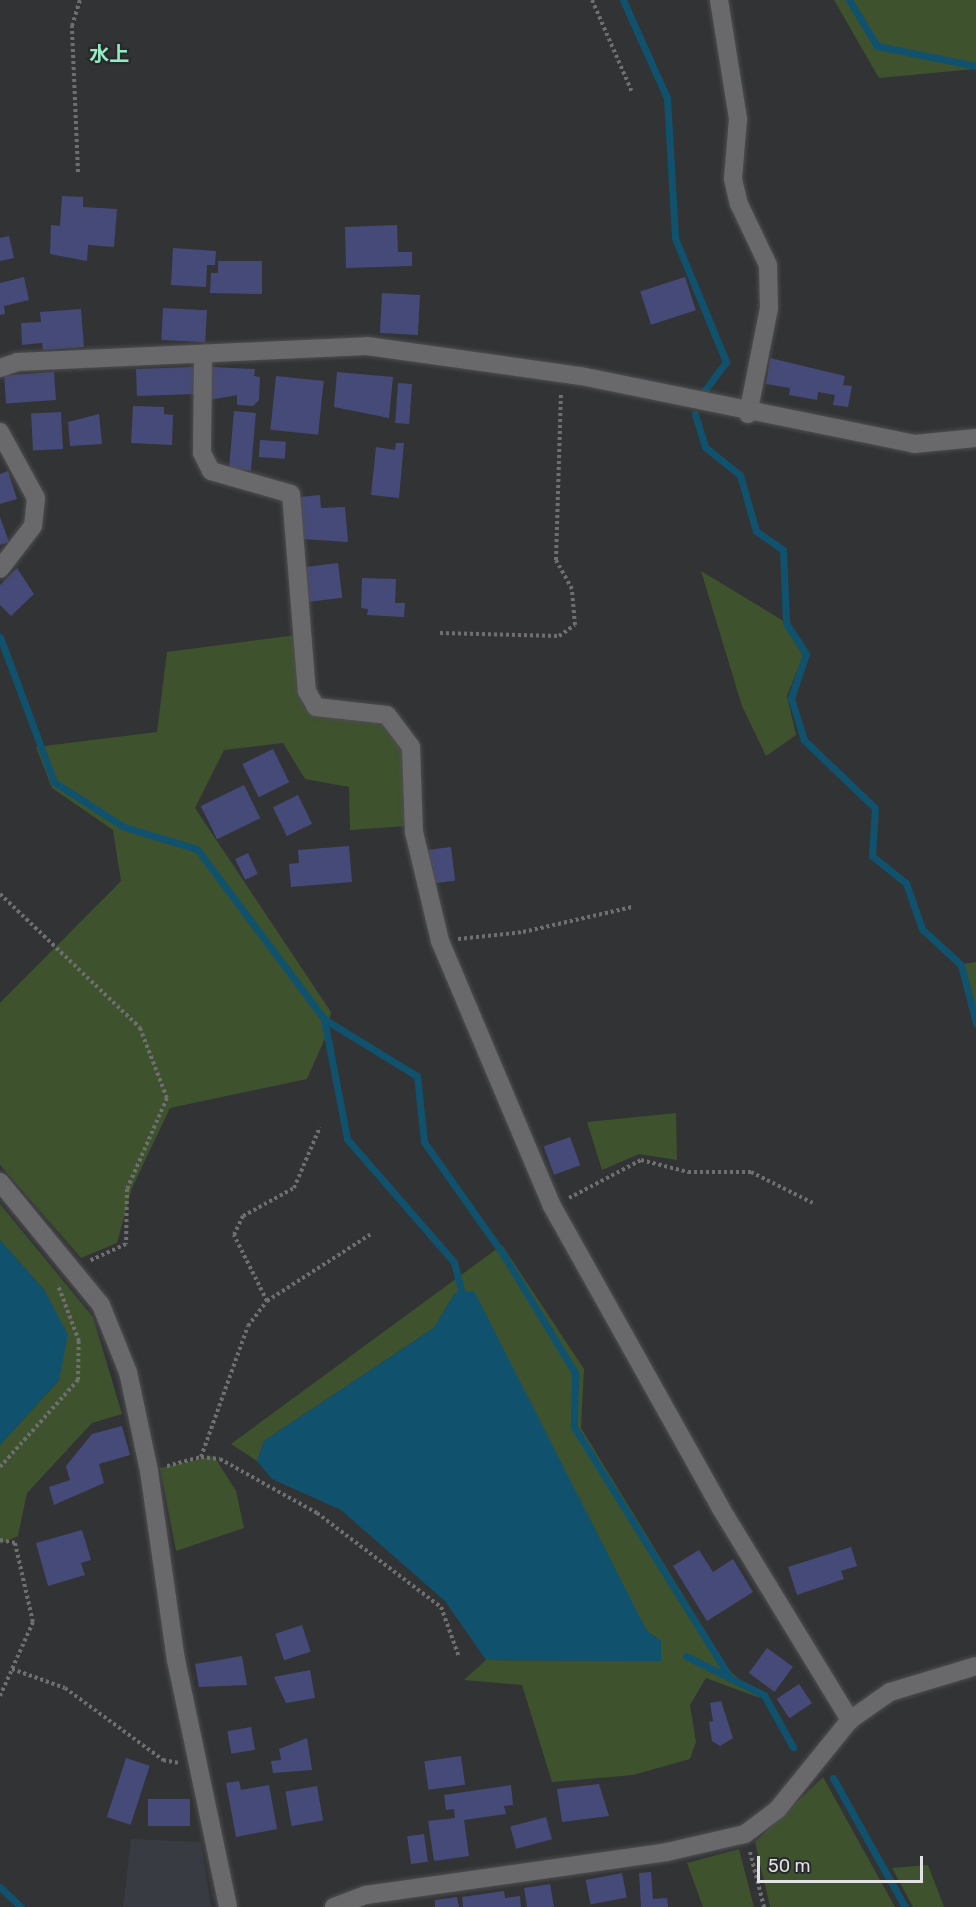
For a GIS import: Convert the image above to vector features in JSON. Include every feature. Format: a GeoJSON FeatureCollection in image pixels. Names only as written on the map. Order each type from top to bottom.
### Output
{"type":"FeatureCollection","features":[{"type":"Feature","properties":{"kind":"street"},"geometry":{"type":"LineString","coordinates":[[719,0],[738,119],[733,179],[739,204],[768,265],[769,308],[748,414]]}},
{"type":"Feature","properties":{"kind":"street"},"geometry":{"type":"LineString","coordinates":[[0,368],[17,362],[203,357],[366,346],[562,373],[748,414],[914,444],[976,438]]}},
{"type":"Feature","properties":{"kind":"street"},"geometry":{"type":"LineString","coordinates":[[203,357],[202,453],[211,471],[291,494],[307,691],[316,707],[387,715],[411,747],[414,832],[440,941],[552,1206],[720,1507],[850,1720]]}},
{"type":"Feature","properties":{"kind":"street"},"geometry":{"type":"LineString","coordinates":[[0,432],[36,498],[33,526],[0,569]]}},
{"type":"Feature","properties":{"kind":"street"},"geometry":{"type":"LineString","coordinates":[[0,1182],[74,1268],[101,1305],[128,1372],[149,1471],[176,1660],[228,1907]]}},
{"type":"Feature","properties":{"kind":"street"},"geometry":{"type":"LineString","coordinates":[[334,1907],[366,1895],[667,1852],[745,1834],[777,1810],[850,1720],[890,1692],[976,1666]]}},
{"type":"Feature","properties":{"kind":"path"},"geometry":{"type":"LineString","coordinates":[[78,172],[72,26],[80,0]]}},
{"type":"Feature","properties":{"kind":"path"},"geometry":{"type":"LineString","coordinates":[[592,0],[632,92]]}},
{"type":"Feature","properties":{"kind":"path"},"geometry":{"type":"LineString","coordinates":[[440,633],[559,636],[576,625],[572,589],[556,561],[562,373]]}},
{"type":"Feature","properties":{"kind":"path"},"geometry":{"type":"LineString","coordinates":[[0,894],[140,1028],[168,1098],[127,1189],[126,1244],[74,1268]]}},
{"type":"Feature","properties":{"kind":"path"},"geometry":{"type":"LineString","coordinates":[[440,941],[523,932],[632,907]]}},
{"type":"Feature","properties":{"kind":"path"},"geometry":{"type":"LineString","coordinates":[[267,1301],[234,1235],[243,1216],[294,1188],[320,1128]]}},
{"type":"Feature","properties":{"kind":"path"},"geometry":{"type":"LineString","coordinates":[[552,1206],[641,1160],[688,1172],[751,1172],[815,1204]]}},
{"type":"Feature","properties":{"kind":"path"},"geometry":{"type":"LineString","coordinates":[[201,1457],[248,1326],[267,1301],[372,1234]]}},
{"type":"Feature","properties":{"kind":"path"},"geometry":{"type":"LineString","coordinates":[[0,1467],[78,1380],[79,1341],[56,1281]]}},
{"type":"Feature","properties":{"kind":"path"},"geometry":{"type":"LineString","coordinates":[[149,1471],[201,1457],[220,1459],[316,1512],[441,1607],[459,1657]]}},
{"type":"Feature","properties":{"kind":"path"},"geometry":{"type":"LineString","coordinates":[[0,1540],[15,1543],[33,1622],[0,1696]]}},
{"type":"Feature","properties":{"kind":"path"},"geometry":{"type":"LineString","coordinates":[[12,1669],[65,1688],[162,1760],[199,1766]]}},
{"type":"Feature","properties":{"kind":"path"},"geometry":{"type":"LineString","coordinates":[[745,1834],[764,1907]]}},
{"type":"Feature","properties":{"kind":"shaded area"},"geometry":{"type":"Polygon","coordinates":[[[131,1839],[201,1842],[211,1907],[123,1907],[131,1839]]]}},
{"type":"Feature","properties":{"kind":"green space"},"geometry":{"type":"Polygon","coordinates":[[[834,0],[976,0],[976,69],[879,78],[834,0]]]}},
{"type":"Feature","properties":{"kind":"green space"},"geometry":{"type":"Polygon","coordinates":[[[701,571],[782,620],[803,656],[787,696],[796,735],[766,756],[742,706],[701,571]]]}},
{"type":"Feature","properties":{"kind":"green space"},"geometry":{"type":"Polygon","coordinates":[[[297,635],[304,708],[383,722],[402,750],[407,826],[350,830],[349,787],[305,779],[283,743],[224,750],[195,808],[331,1012],[326,1036],[307,1079],[170,1108],[132,1188],[117,1243],[81,1258],[0,1165],[0,1003],[121,881],[113,830],[52,788],[36,747],[157,732],[167,652],[297,635]]]}},
{"type":"Feature","properties":{"kind":"green space"},"geometry":{"type":"Polygon","coordinates":[[[976,962],[976,1016],[963,964],[976,962]]]}},
{"type":"Feature","properties":{"kind":"green space"},"geometry":{"type":"Polygon","coordinates":[[[676,1113],[677,1160],[639,1154],[602,1170],[587,1122],[676,1113]]]}},
{"type":"Feature","properties":{"kind":"green space"},"geometry":{"type":"Polygon","coordinates":[[[0,1204],[93,1317],[122,1414],[92,1423],[27,1493],[18,1536],[0,1544],[0,1445],[59,1380],[45,1291],[0,1240],[0,1204]]]}},
{"type":"Feature","properties":{"kind":"green space"},"geometry":{"type":"Polygon","coordinates":[[[502,1245],[584,1369],[581,1428],[729,1670],[760,1698],[706,1678],[690,1705],[696,1742],[690,1759],[633,1775],[552,1782],[522,1685],[464,1680],[486,1660],[661,1661],[661,1641],[647,1631],[455,1293],[434,1328],[264,1441],[257,1461],[231,1444],[502,1245]]]}},
{"type":"Feature","properties":{"kind":"green space"},"geometry":{"type":"Polygon","coordinates":[[[214,1456],[236,1491],[244,1528],[176,1551],[160,1468],[214,1456]]]}},
{"type":"Feature","properties":{"kind":"green space"},"geometry":{"type":"Polygon","coordinates":[[[823,1777],[895,1907],[770,1907],[755,1842],[823,1777]]]}},
{"type":"Feature","properties":{"kind":"green space"},"geometry":{"type":"Polygon","coordinates":[[[739,1849],[754,1907],[703,1907],[687,1863],[739,1849]]]}},
{"type":"Feature","properties":{"kind":"green space"},"geometry":{"type":"Polygon","coordinates":[[[928,1865],[944,1907],[913,1907],[892,1868],[928,1865]]]}},
{"type":"Feature","properties":{"kind":"water"},"geometry":{"type":"Polygon","coordinates":[[[0,1240],[45,1291],[68,1335],[59,1380],[0,1445],[0,1240]]]}},
{"type":"Feature","properties":{"kind":"water"},"geometry":{"type":"Polygon","coordinates":[[[474,1291],[647,1631],[661,1641],[661,1661],[486,1660],[445,1601],[341,1510],[272,1479],[257,1461],[264,1441],[434,1328],[455,1293],[474,1291]]]}},
{"type":"Feature","properties":{"kind":"building"},"geometry":{"type":"Polygon","coordinates":[[[62,196],[83,197],[83,207],[117,209],[114,247],[88,245],[87,261],[50,254],[51,225],[60,226],[62,196]]]}},
{"type":"Feature","properties":{"kind":"building"},"geometry":{"type":"Polygon","coordinates":[[[397,225],[398,252],[412,252],[412,266],[346,268],[345,227],[397,225]]]}},
{"type":"Feature","properties":{"kind":"building"},"geometry":{"type":"Polygon","coordinates":[[[9,236],[14,258],[0,261],[0,238],[9,236]]]}},
{"type":"Feature","properties":{"kind":"building"},"geometry":{"type":"Polygon","coordinates":[[[173,248],[216,251],[215,265],[207,265],[206,287],[171,285],[173,248]]]}},
{"type":"Feature","properties":{"kind":"building"},"geometry":{"type":"Polygon","coordinates":[[[218,261],[262,261],[262,294],[210,293],[211,273],[218,273],[218,261]]]}},
{"type":"Feature","properties":{"kind":"building"},"geometry":{"type":"Polygon","coordinates":[[[24,277],[29,300],[4,306],[5,314],[0,315],[0,283],[24,277]]]}},
{"type":"Feature","properties":{"kind":"building"},"geometry":{"type":"Polygon","coordinates":[[[685,277],[696,310],[651,325],[640,292],[685,277]]]}},
{"type":"Feature","properties":{"kind":"building"},"geometry":{"type":"Polygon","coordinates":[[[382,293],[420,295],[418,335],[380,333],[382,293]]]}},
{"type":"Feature","properties":{"kind":"building"},"geometry":{"type":"Polygon","coordinates":[[[163,308],[207,310],[205,342],[161,340],[163,308]]]}},
{"type":"Feature","properties":{"kind":"building"},"geometry":{"type":"Polygon","coordinates":[[[81,309],[84,347],[43,350],[42,343],[22,345],[21,323],[41,322],[40,312],[81,309]]]}},
{"type":"Feature","properties":{"kind":"building"},"geometry":{"type":"Polygon","coordinates":[[[770,358],[845,376],[843,385],[852,386],[848,407],[833,405],[835,395],[818,392],[817,400],[789,395],[790,388],[766,384],[770,358]]]}},
{"type":"Feature","properties":{"kind":"building"},"geometry":{"type":"Polygon","coordinates":[[[194,367],[195,394],[137,396],[136,369],[194,367]]]}},
{"type":"Feature","properties":{"kind":"building"},"geometry":{"type":"Polygon","coordinates":[[[212,367],[255,369],[254,376],[260,377],[259,400],[253,406],[237,405],[237,395],[210,400],[212,367]]]}},
{"type":"Feature","properties":{"kind":"building"},"geometry":{"type":"Polygon","coordinates":[[[54,372],[56,400],[6,403],[4,375],[54,372]]]}},
{"type":"Feature","properties":{"kind":"building"},"geometry":{"type":"Polygon","coordinates":[[[337,372],[393,377],[389,418],[334,407],[337,372]]]}},
{"type":"Feature","properties":{"kind":"building"},"geometry":{"type":"Polygon","coordinates":[[[276,376],[324,381],[318,435],[270,430],[276,376]]]}},
{"type":"Feature","properties":{"kind":"building"},"geometry":{"type":"Polygon","coordinates":[[[398,383],[412,384],[409,424],[395,423],[398,383]]]}},
{"type":"Feature","properties":{"kind":"building"},"geometry":{"type":"Polygon","coordinates":[[[133,406],[164,407],[164,414],[173,415],[172,445],[131,443],[133,406]]]}},
{"type":"Feature","properties":{"kind":"building"},"geometry":{"type":"Polygon","coordinates":[[[234,411],[256,413],[251,471],[229,469],[234,411]]]}},
{"type":"Feature","properties":{"kind":"building"},"geometry":{"type":"Polygon","coordinates":[[[61,412],[63,449],[33,451],[31,414],[61,412]]]}},
{"type":"Feature","properties":{"kind":"building"},"geometry":{"type":"Polygon","coordinates":[[[99,414],[102,444],[70,446],[68,422],[99,414]]]}},
{"type":"Feature","properties":{"kind":"building"},"geometry":{"type":"Polygon","coordinates":[[[260,440],[286,442],[285,459],[259,457],[260,440]]]}},
{"type":"Feature","properties":{"kind":"building"},"geometry":{"type":"Polygon","coordinates":[[[396,443],[404,443],[399,498],[371,495],[376,447],[395,450],[396,443]]]}},
{"type":"Feature","properties":{"kind":"building"},"geometry":{"type":"Polygon","coordinates":[[[8,471],[17,499],[0,504],[0,474],[8,471]]]}},
{"type":"Feature","properties":{"kind":"building"},"geometry":{"type":"Polygon","coordinates":[[[320,495],[321,508],[345,507],[348,542],[303,539],[300,497],[320,495]]]}},
{"type":"Feature","properties":{"kind":"building"},"geometry":{"type":"Polygon","coordinates":[[[0,517],[9,542],[0,545],[0,517]]]}},
{"type":"Feature","properties":{"kind":"building"},"geometry":{"type":"Polygon","coordinates":[[[338,563],[342,598],[308,602],[303,567],[338,563]]]}},
{"type":"Feature","properties":{"kind":"building"},"geometry":{"type":"Polygon","coordinates":[[[17,568],[34,594],[11,616],[0,605],[0,585],[17,568]]]}},
{"type":"Feature","properties":{"kind":"building"},"geometry":{"type":"Polygon","coordinates":[[[362,578],[396,579],[395,603],[405,603],[404,617],[367,615],[368,609],[361,608],[362,578]]]}},
{"type":"Feature","properties":{"kind":"building"},"geometry":{"type":"Polygon","coordinates":[[[273,749],[289,782],[259,797],[242,764],[273,749]]]}},
{"type":"Feature","properties":{"kind":"building"},"geometry":{"type":"Polygon","coordinates":[[[244,785],[260,818],[217,839],[201,806],[244,785]]]}},
{"type":"Feature","properties":{"kind":"building"},"geometry":{"type":"Polygon","coordinates":[[[298,795],[312,824],[287,836],[273,807],[298,795]]]}},
{"type":"Feature","properties":{"kind":"building"},"geometry":{"type":"Polygon","coordinates":[[[349,846],[352,882],[291,887],[289,864],[299,863],[298,850],[349,846]]]}},
{"type":"Feature","properties":{"kind":"building"},"geometry":{"type":"Polygon","coordinates":[[[451,847],[455,881],[432,884],[428,850],[451,847]]]}},
{"type":"Feature","properties":{"kind":"building"},"geometry":{"type":"Polygon","coordinates":[[[248,853],[258,874],[245,880],[235,859],[248,853]]]}},
{"type":"Feature","properties":{"kind":"building"},"geometry":{"type":"Polygon","coordinates":[[[570,1137],[580,1165],[554,1175],[544,1147],[570,1137]]]}},
{"type":"Feature","properties":{"kind":"building"},"geometry":{"type":"Polygon","coordinates":[[[122,1426],[130,1455],[99,1464],[104,1483],[54,1505],[49,1487],[70,1480],[66,1466],[92,1434],[122,1426]]]}},
{"type":"Feature","properties":{"kind":"building"},"geometry":{"type":"Polygon","coordinates":[[[82,1530],[91,1560],[81,1563],[85,1575],[48,1586],[36,1543],[82,1530]]]}},
{"type":"Feature","properties":{"kind":"building"},"geometry":{"type":"Polygon","coordinates":[[[851,1547],[857,1566],[841,1571],[844,1579],[797,1595],[788,1567],[851,1547]]]}},
{"type":"Feature","properties":{"kind":"building"},"geometry":{"type":"Polygon","coordinates":[[[699,1550],[713,1572],[733,1559],[753,1592],[707,1621],[673,1566],[699,1550]]]}},
{"type":"Feature","properties":{"kind":"building"},"geometry":{"type":"Polygon","coordinates":[[[302,1625],[311,1652],[284,1660],[275,1634],[302,1625]]]}},
{"type":"Feature","properties":{"kind":"building"},"geometry":{"type":"Polygon","coordinates":[[[767,1648],[793,1667],[775,1692],[749,1673],[767,1648]]]}},
{"type":"Feature","properties":{"kind":"building"},"geometry":{"type":"Polygon","coordinates":[[[242,1656],[247,1685],[199,1687],[195,1664],[242,1656]]]}},
{"type":"Feature","properties":{"kind":"building"},"geometry":{"type":"Polygon","coordinates":[[[310,1670],[315,1698],[286,1703],[274,1677],[310,1670]]]}},
{"type":"Feature","properties":{"kind":"building"},"geometry":{"type":"Polygon","coordinates":[[[799,1684],[812,1703],[789,1718],[777,1699],[799,1684]]]}},
{"type":"Feature","properties":{"kind":"building"},"geometry":{"type":"Polygon","coordinates":[[[721,1701],[733,1738],[720,1746],[712,1741],[709,1722],[713,1721],[710,1703],[721,1701]]]}},
{"type":"Feature","properties":{"kind":"building"},"geometry":{"type":"Polygon","coordinates":[[[251,1727],[255,1750],[231,1754],[227,1731],[251,1727]]]}},
{"type":"Feature","properties":{"kind":"building"},"geometry":{"type":"Polygon","coordinates":[[[307,1738],[312,1770],[273,1773],[271,1761],[281,1760],[279,1749],[307,1738]]]}},
{"type":"Feature","properties":{"kind":"building"},"geometry":{"type":"Polygon","coordinates":[[[461,1756],[465,1785],[428,1790],[424,1761],[461,1756]]]}},
{"type":"Feature","properties":{"kind":"building"},"geometry":{"type":"Polygon","coordinates":[[[126,1758],[150,1766],[131,1825],[107,1817],[126,1758]]]}},
{"type":"Feature","properties":{"kind":"building"},"geometry":{"type":"Polygon","coordinates":[[[239,1781],[241,1790],[269,1785],[277,1829],[236,1837],[226,1783],[239,1781]]]}},
{"type":"Feature","properties":{"kind":"building"},"geometry":{"type":"Polygon","coordinates":[[[599,1784],[609,1816],[562,1822],[557,1789],[599,1784]]]}},
{"type":"Feature","properties":{"kind":"building"},"geometry":{"type":"Polygon","coordinates":[[[511,1785],[513,1805],[504,1806],[506,1814],[464,1820],[469,1856],[434,1861],[428,1821],[455,1818],[454,1809],[446,1810],[444,1795],[511,1785]]]}},
{"type":"Feature","properties":{"kind":"building"},"geometry":{"type":"Polygon","coordinates":[[[317,1786],[323,1820],[292,1826],[285,1792],[317,1786]]]}},
{"type":"Feature","properties":{"kind":"building"},"geometry":{"type":"Polygon","coordinates":[[[148,1799],[190,1799],[190,1826],[148,1826],[148,1799]]]}},
{"type":"Feature","properties":{"kind":"building"},"geometry":{"type":"Polygon","coordinates":[[[546,1817],[552,1839],[516,1849],[510,1827],[546,1817]]]}},
{"type":"Feature","properties":{"kind":"building"},"geometry":{"type":"Polygon","coordinates":[[[424,1834],[428,1862],[411,1864],[407,1836],[424,1834]]]}},
{"type":"Feature","properties":{"kind":"building"},"geometry":{"type":"Polygon","coordinates":[[[651,1872],[653,1899],[667,1898],[668,1907],[641,1907],[639,1873],[651,1872]]]}},
{"type":"Feature","properties":{"kind":"building"},"geometry":{"type":"Polygon","coordinates":[[[622,1873],[627,1898],[590,1905],[586,1880],[622,1873]]]}},
{"type":"Feature","properties":{"kind":"building"},"geometry":{"type":"Polygon","coordinates":[[[550,1884],[554,1907],[527,1907],[524,1888],[550,1884]]]}},
{"type":"Feature","properties":{"kind":"building"},"geometry":{"type":"Polygon","coordinates":[[[504,1891],[505,1898],[520,1896],[521,1907],[463,1907],[462,1897],[504,1891]]]}},
{"type":"Feature","properties":{"kind":"building"},"geometry":{"type":"Polygon","coordinates":[[[457,1897],[459,1907],[435,1907],[435,1900],[457,1897]]]}},
{"type":"Feature","properties":{"kind":"waterway"},"geometry":{"type":"LineString","coordinates":[[623,0],[667,98],[675,238],[726,362],[705,390]]}},
{"type":"Feature","properties":{"kind":"waterway"},"geometry":{"type":"LineString","coordinates":[[849,0],[877,46],[976,66]]}},
{"type":"Feature","properties":{"kind":"waterway"},"geometry":{"type":"LineString","coordinates":[[695,414],[705,447],[740,475],[756,531],[783,550],[786,623],[806,654],[791,698],[804,740],[875,808],[872,856],[906,883],[922,929],[961,965],[976,1023]]}},
{"type":"Feature","properties":{"kind":"waterway"},"geometry":{"type":"LineString","coordinates":[[0,637],[54,782],[124,827],[197,849],[324,1019],[347,1139],[454,1262],[463,1299]]}},
{"type":"Feature","properties":{"kind":"waterway"},"geometry":{"type":"LineString","coordinates":[[324,1019],[417,1076],[424,1142],[503,1254],[575,1373],[574,1427],[730,1678]]}},
{"type":"Feature","properties":{"kind":"waterway"},"geometry":{"type":"LineString","coordinates":[[686,1656],[764,1695],[793,1747]]}},
{"type":"Feature","properties":{"kind":"waterway"},"geometry":{"type":"LineString","coordinates":[[833,1778],[905,1907]]}},
{"type":"Feature","properties":{"kind":"waterway"},"geometry":{"type":"LineString","coordinates":[[0,1887],[21,1907]]}},
{"type":"Feature","properties":{"kind":"district","name":"水上"},"geometry":{"type":"Point","coordinates":[109,54]}}]}
